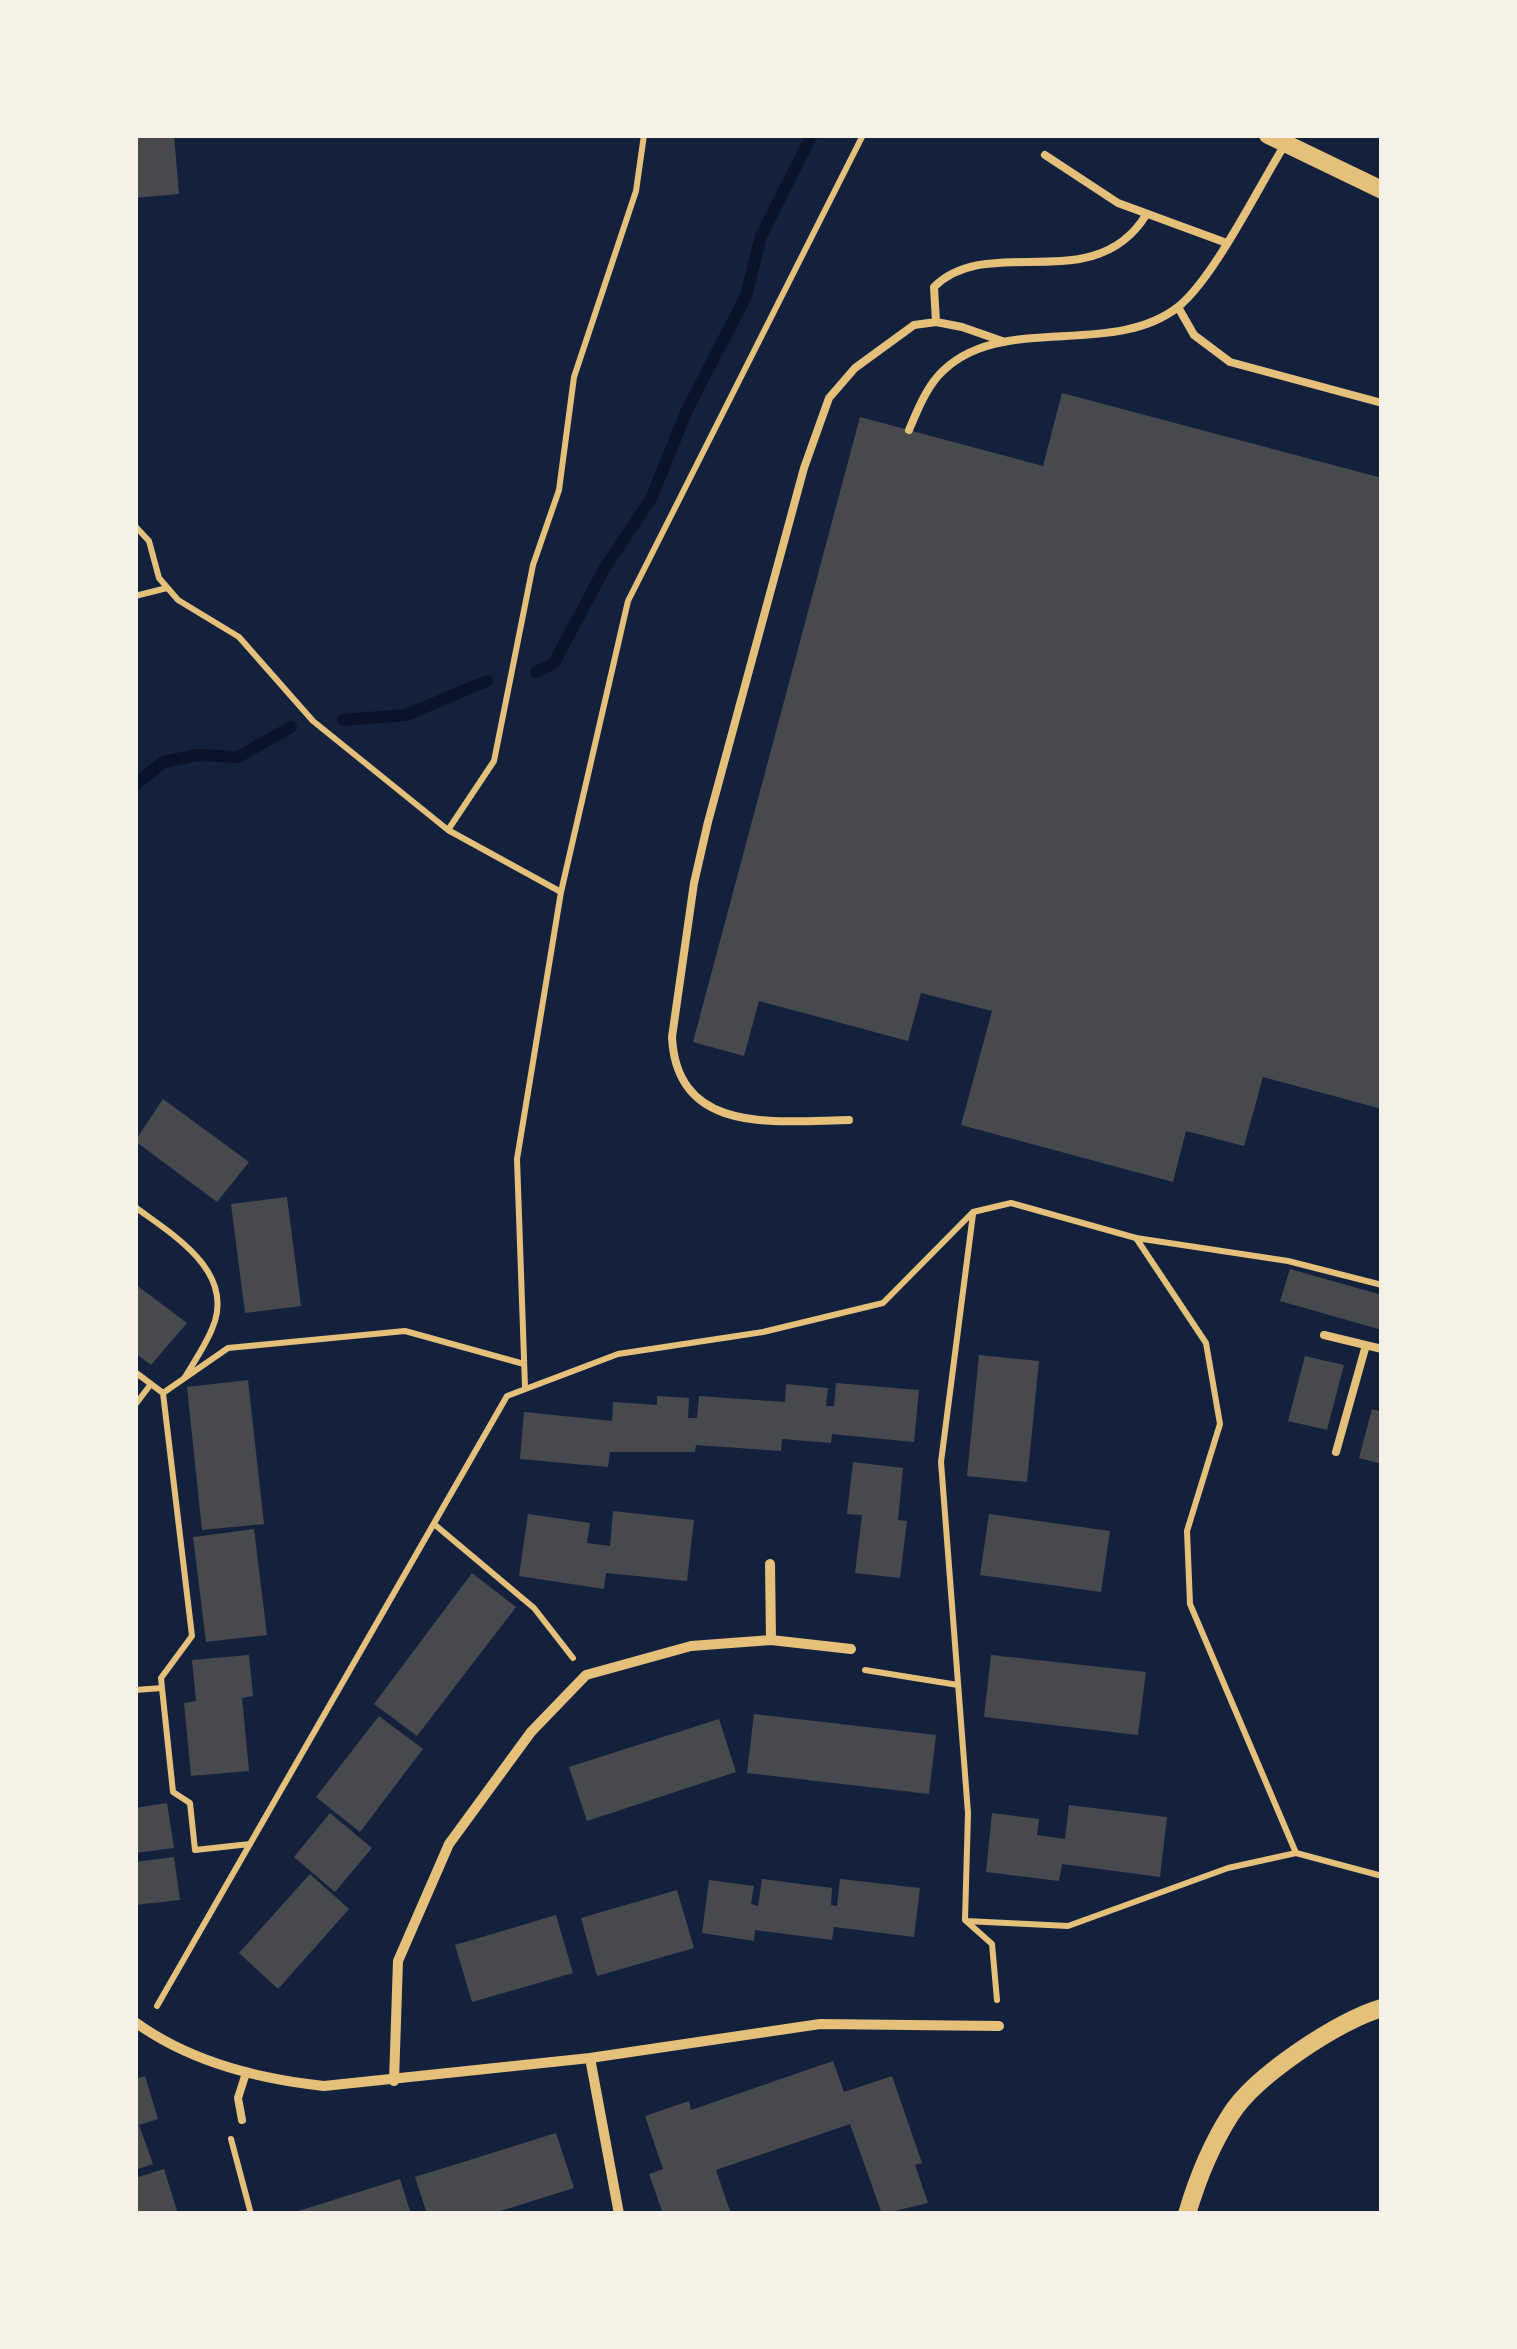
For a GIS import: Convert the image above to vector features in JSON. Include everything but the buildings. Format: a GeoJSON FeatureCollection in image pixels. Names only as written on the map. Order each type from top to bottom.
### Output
{"type":"FeatureCollection","features":[{"type":"Feature","properties":{"kind":"street"},"geometry":{"type":"LineString","coordinates":[[1276,140],[1382,190]]}},
{"type":"Feature","properties":{"kind":"street"},"geometry":{"type":"LineString","coordinates":[[770,1564],[770,1640]]}},
{"type":"Feature","properties":{"kind":"street"},"geometry":{"type":"LineString","coordinates":[[394,2081],[398,1962],[448,1844],[531,1732],[586,1675],[691,1646],[770,1640],[852,1650]]}},
{"type":"Feature","properties":{"kind":"street"},"geometry":{"type":"LineString","coordinates":[[1187,2214],[1197,2181],[1232,2111],[1294,2054],[1364,2013],[1382,2008]]}},
{"type":"Feature","properties":{"kind":"street"},"geometry":{"type":"LineString","coordinates":[[138,2024],[190,2054],[246,2073],[324,2086],[590,2058],[820,2024],[999,2026]]}},
{"type":"Feature","properties":{"kind":"street"},"geometry":{"type":"LineString","coordinates":[[590,2058],[618,2214]]}},
{"type":"Feature","properties":{"kind":"lane"},"geometry":{"type":"LineString","coordinates":[[909,430],[939,374],[966,356],[1005,342],[1042,336],[1118,333],[1178,307],[1200,283],[1276,140]]}},
{"type":"Feature","properties":{"kind":"lane"},"geometry":{"type":"LineString","coordinates":[[1045,155],[1118,203],[1224,242]]}},
{"type":"Feature","properties":{"kind":"lane"},"geometry":{"type":"LineString","coordinates":[[936,322],[934,286],[951,274],[996,265],[1092,257],[1118,248],[1146,215]]}},
{"type":"Feature","properties":{"kind":"lane"},"geometry":{"type":"LineString","coordinates":[[1178,307],[1194,335],[1230,362],[1382,403]]}},
{"type":"Feature","properties":{"kind":"lane"},"geometry":{"type":"LineString","coordinates":[[849,1120],[764,1121],[712,1108],[681,1082],[673,1063],[672,1038],[694,882],[813,435],[830,398],[856,368],[891,338],[914,325],[936,322],[1005,342]]}},
{"type":"Feature","properties":{"kind":"lane"},"geometry":{"type":"LineString","coordinates":[[1324,1335],[1382,1349]]}},
{"type":"Feature","properties":{"kind":"lane"},"geometry":{"type":"LineString","coordinates":[[1336,1452],[1366,1345]]}},
{"type":"Feature","properties":{"kind":"lane"},"geometry":{"type":"LineString","coordinates":[[242,2120],[238,2098],[246,2073]]}},
{"type":"Feature","properties":{"kind":"path"},"geometry":{"type":"LineString","coordinates":[[448,830],[494,761],[533,564],[559,490],[574,377],[636,191],[644,135]]}},
{"type":"Feature","properties":{"kind":"path"},"geometry":{"type":"LineString","coordinates":[[525,1387],[516,1159],[562,892],[628,601],[863,135]]}},
{"type":"Feature","properties":{"kind":"path"},"geometry":{"type":"LineString","coordinates":[[135,526],[149,541],[159,578],[178,600],[240,638],[313,721],[448,830],[562,892]]}},
{"type":"Feature","properties":{"kind":"path"},"geometry":{"type":"LineString","coordinates":[[135,596],[168,588]]}},
{"type":"Feature","properties":{"kind":"path"},"geometry":{"type":"LineString","coordinates":[[138,2024],[163,1998],[508,1396],[618,1354],[763,1332],[883,1304],[973,1212],[1012,1203],[1136,1238],[1288,1260],[1382,1285]]}},
{"type":"Feature","properties":{"kind":"path"},"geometry":{"type":"LineString","coordinates":[[135,1207],[194,1252],[210,1274],[218,1300],[214,1326],[182,1382]]}},
{"type":"Feature","properties":{"kind":"path"},"geometry":{"type":"LineString","coordinates":[[973,1212],[940,1462],[968,1812],[965,1920],[992,1944],[999,2026]]}},
{"type":"Feature","properties":{"kind":"path"},"geometry":{"type":"LineString","coordinates":[[1136,1238],[1206,1343],[1220,1424],[1187,1530],[1190,1604],[1296,1852]]}},
{"type":"Feature","properties":{"kind":"path"},"geometry":{"type":"LineString","coordinates":[[163,1393],[228,1348],[405,1331],[524,1364]]}},
{"type":"Feature","properties":{"kind":"path"},"geometry":{"type":"LineString","coordinates":[[135,1372],[163,1393],[192,1636],[160,1678],[172,1792],[190,1804],[195,1850],[252,1844]]}},
{"type":"Feature","properties":{"kind":"path"},"geometry":{"type":"LineString","coordinates":[[135,1405],[151,1384]]}},
{"type":"Feature","properties":{"kind":"path"},"geometry":{"type":"LineString","coordinates":[[434,1524],[534,1608],[586,1675]]}},
{"type":"Feature","properties":{"kind":"path"},"geometry":{"type":"LineString","coordinates":[[852,1650],[856,1669],[958,1684]]}},
{"type":"Feature","properties":{"kind":"path"},"geometry":{"type":"LineString","coordinates":[[135,1690],[162,1688]]}},
{"type":"Feature","properties":{"kind":"path"},"geometry":{"type":"LineString","coordinates":[[965,1920],[1068,1926],[1228,1868],[1296,1852],[1382,1876]]}},
{"type":"Feature","properties":{"kind":"path"},"geometry":{"type":"LineString","coordinates":[[242,2120],[230,2140],[251,2214]]}},
{"type":"Feature","properties":{"kind":"waterway"},"geometry":{"type":"LineString","coordinates":[[536,672],[554,663],[603,571],[651,499],[687,410],[746,296],[761,236],[812,135]]}},
{"type":"Feature","properties":{"kind":"waterway"},"geometry":{"type":"LineString","coordinates":[[343,720],[406,715],[487,681]]}},
{"type":"Feature","properties":{"kind":"waterway"},"geometry":{"type":"LineString","coordinates":[[135,785],[163,762],[198,755],[238,757],[291,727]]}}]}
